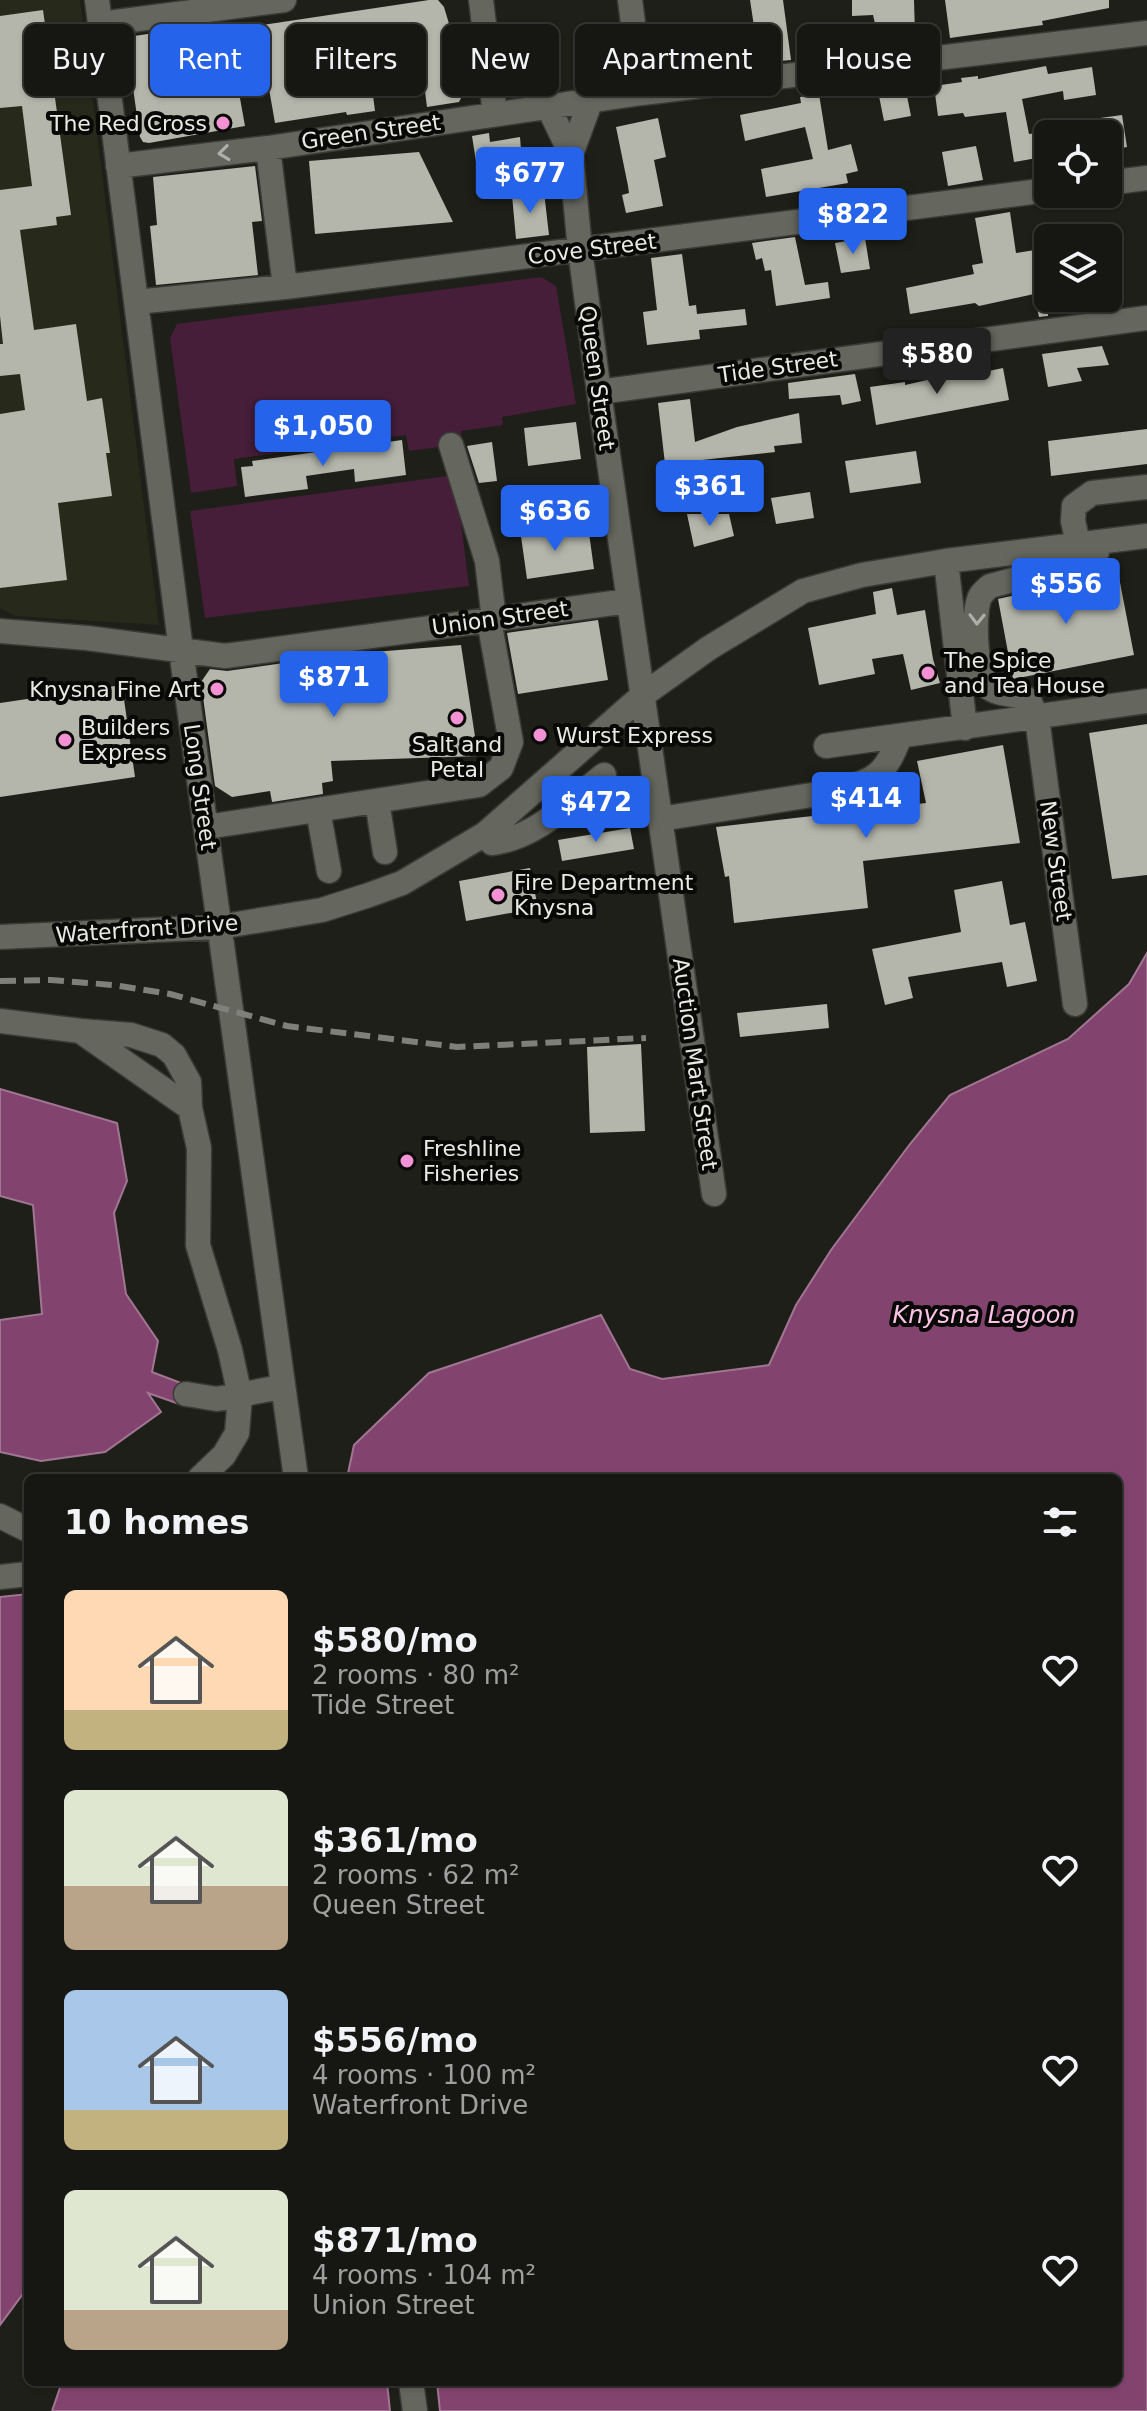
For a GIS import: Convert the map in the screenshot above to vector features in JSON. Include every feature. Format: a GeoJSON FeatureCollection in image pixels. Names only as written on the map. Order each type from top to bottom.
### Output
{"type":"FeatureCollection","features":[{"type":"Feature","properties":{"kind":"street"},"geometry":{"type":"LineString","coordinates":[[98,12],[284,0]]}},
{"type":"Feature","properties":{"kind":"street"},"geometry":{"type":"LineString","coordinates":[[481,0],[495,114]]}},
{"type":"Feature","properties":{"kind":"street"},"geometry":{"type":"LineString","coordinates":[[630,0],[633,24]]}},
{"type":"Feature","properties":{"kind":"street","name":"Long Street"},"geometry":{"type":"LineString","coordinates":[[98,12],[181,650],[295,1474]]}},
{"type":"Feature","properties":{"kind":"street","name":"Green Street"},"geometry":{"type":"LineString","coordinates":[[781,76],[1147,33]]}},
{"type":"Feature","properties":{"kind":"street","name":"Green Street"},"geometry":{"type":"LineString","coordinates":[[118,166],[268,148],[620,96]]}},
{"type":"Feature","properties":{"kind":"street","name":"Queen Street"},"geometry":{"type":"LineString","coordinates":[[571,154],[591,100]]}},
{"type":"Feature","properties":{"kind":"street","name":"Queen Street"},"geometry":{"type":"LineString","coordinates":[[548,106],[571,154],[580,250],[643,695]]}},
{"type":"Feature","properties":{"kind":"street"},"geometry":{"type":"LineString","coordinates":[[268,148],[285,287]]}},
{"type":"Feature","properties":{"kind":"street"},"geometry":{"type":"LineString","coordinates":[[1122,181],[1147,178]]}},
{"type":"Feature","properties":{"kind":"street","name":"Cove Street"},"geometry":{"type":"LineString","coordinates":[[136,302],[285,287],[1034,192]]}},
{"type":"Feature","properties":{"kind":"street","name":"Tide Street"},"geometry":{"type":"LineString","coordinates":[[599,392],[1147,318]]}},
{"type":"Feature","properties":{"kind":"street"},"geometry":{"type":"LineString","coordinates":[[451,445],[487,561]]}},
{"type":"Feature","properties":{"kind":"street"},"geometry":{"type":"LineString","coordinates":[[206,827],[479,785],[501,768],[511,742],[492,619],[479,483]]}},
{"type":"Feature","properties":{"kind":"street"},"geometry":{"type":"LineString","coordinates":[[1037,718],[1029,700],[990,689],[980,676],[977,663],[977,608],[980,595],[994,584],[1086,561],[1097,552],[1073,521],[1074,506],[1092,493],[1147,487]]}},
{"type":"Feature","properties":{"kind":"street","name":"Waterfront Drive"},"geometry":{"type":"LineString","coordinates":[[0,937],[219,927],[322,910],[369,895],[402,883],[485,834],[643,695],[709,648],[803,591],[862,575],[946,561],[1147,536]]}},
{"type":"Feature","properties":{"kind":"street"},"geometry":{"type":"LineString","coordinates":[[946,561],[965,728]]}},
{"type":"Feature","properties":{"kind":"street","name":"Union Street"},"geometry":{"type":"LineString","coordinates":[[0,631],[87,638],[225,656],[628,601]]}},
{"type":"Feature","properties":{"kind":"street","name":"Auction Mart Street"},"geometry":{"type":"LineString","coordinates":[[643,695],[714,1194]]}},
{"type":"Feature","properties":{"kind":"street"},"geometry":{"type":"LineString","coordinates":[[826,746],[1147,701]]}},
{"type":"Feature","properties":{"kind":"street","name":"New Street"},"geometry":{"type":"LineString","coordinates":[[1037,718],[1075,1004]]}},
{"type":"Feature","properties":{"kind":"street"},"geometry":{"type":"LineString","coordinates":[[660,819],[837,791],[862,783],[877,775],[890,761],[900,736]]}},
{"type":"Feature","properties":{"kind":"street"},"geometry":{"type":"LineString","coordinates":[[485,834],[492,843],[508,841],[527,833],[604,775]]}},
{"type":"Feature","properties":{"kind":"street"},"geometry":{"type":"LineString","coordinates":[[377,801],[385,852]]}},
{"type":"Feature","properties":{"kind":"street"},"geometry":{"type":"LineString","coordinates":[[318,810],[329,871]]}},
{"type":"Feature","properties":{"kind":"street"},"geometry":{"type":"LineString","coordinates":[[0,1021],[131,1035],[162,1045],[174,1055],[189,1082],[190,1108],[199,1148],[198,1245],[230,1350],[240,1396],[237,1433],[224,1455],[204,1474]]}},
{"type":"Feature","properties":{"kind":"street"},"geometry":{"type":"LineString","coordinates":[[81,1031],[190,1108]]}},
{"type":"Feature","properties":{"kind":"street"},"geometry":{"type":"LineString","coordinates":[[186,1394],[217,1399],[281,1387]]}},
{"type":"Feature","properties":{"kind":"street"},"geometry":{"type":"LineString","coordinates":[[0,1516],[24,1528]]}},
{"type":"Feature","properties":{"kind":"street"},"geometry":{"type":"LineString","coordinates":[[0,1577],[24,1574]]}},
{"type":"Feature","properties":{"kind":"street"},"geometry":{"type":"LineString","coordinates":[[412,2386],[415,2411]]}},
{"type":"Feature","properties":{"kind":"shaded area"},"geometry":{"type":"Polygon","coordinates":[[[0,0],[80,0],[83,24],[24,24],[24,96],[92,96],[159,625],[16,616],[0,608],[0,0]]]}},
{"type":"Feature","properties":{"kind":"shaded area"},"geometry":{"type":"Polygon","coordinates":[[[541,277],[556,286],[576,404],[502,417],[503,425],[461,431],[462,444],[409,451],[406,435],[234,459],[237,486],[191,493],[170,338],[177,324],[541,277]]]}},
{"type":"Feature","properties":{"kind":"shaded area"},"geometry":{"type":"Polygon","coordinates":[[[455,475],[469,586],[205,618],[190,511],[455,475]]]}},
{"type":"Feature","properties":{"kind":"water","name":"Knysna Lagoon"},"geometry":{"type":"Polygon","coordinates":[[[1147,953],[1147,2411],[440,2411],[437,2386],[1122,2386],[1122,1474],[348,1474],[354,1445],[429,1373],[601,1315],[630,1369],[662,1379],[769,1365],[796,1305],[831,1250],[950,1095],[1068,1039],[1129,984],[1147,953]]]}},
{"type":"Feature","properties":{"kind":"water"},"geometry":{"type":"Polygon","coordinates":[[[0,1089],[117,1123],[127,1181],[114,1213],[126,1294],[158,1341],[152,1372],[189,1386],[182,1405],[148,1393],[161,1412],[105,1452],[41,1461],[0,1452],[0,1320],[42,1314],[33,1205],[0,1196],[0,1089]]]}},
{"type":"Feature","properties":{"kind":"water"},"geometry":{"type":"Polygon","coordinates":[[[24,1594],[24,2292],[0,2325],[0,1597],[24,1594]]]}},
{"type":"Feature","properties":{"kind":"water"},"geometry":{"type":"Polygon","coordinates":[[[61,2386],[387,2386],[390,2411],[52,2411],[61,2386]]]}},
{"type":"Feature","properties":{"kind":"building"},"geometry":{"type":"Polygon","coordinates":[[[438,0],[444,7],[449,24],[442,24],[442,96],[462,96],[459,102],[427,107],[426,24],[286,24],[286,96],[373,96],[375,111],[347,115],[346,112],[275,123],[270,95],[270,24],[438,0]]]}},
{"type":"Feature","properties":{"kind":"building"},"geometry":{"type":"Polygon","coordinates":[[[750,0],[783,0],[791,60],[781,61],[781,24],[754,24],[750,0]]]}},
{"type":"Feature","properties":{"kind":"building"},"geometry":{"type":"Polygon","coordinates":[[[852,0],[914,0],[915,24],[875,24],[873,15],[852,16],[852,0]]]}},
{"type":"Feature","properties":{"kind":"building"},"geometry":{"type":"Polygon","coordinates":[[[945,0],[1109,0],[1109,8],[1042,21],[1043,25],[950,38],[945,0]]]}},
{"type":"Feature","properties":{"kind":"building"},"geometry":{"type":"Polygon","coordinates":[[[43,10],[45,24],[24,24],[24,96],[55,96],[71,215],[56,217],[57,225],[20,230],[34,330],[76,324],[87,401],[102,398],[112,496],[58,503],[67,580],[0,588],[0,414],[25,410],[20,374],[0,376],[0,344],[3,344],[0,316],[0,190],[32,186],[22,106],[0,108],[0,16],[43,10]]]}},
{"type":"Feature","properties":{"kind":"building"},"geometry":{"type":"Polygon","coordinates":[[[150,34],[150,96],[240,96],[245,126],[143,142],[134,95],[134,36],[150,34]]]}},
{"type":"Feature","properties":{"kind":"building"},"geometry":{"type":"Polygon","coordinates":[[[1046,66],[1048,74],[1092,67],[1096,95],[1064,100],[1063,91],[1022,99],[1029,134],[1034,133],[1034,158],[1014,162],[1006,112],[965,117],[963,113],[938,116],[935,96],[940,96],[940,85],[962,82],[961,78],[978,76],[978,79],[1046,66]]]}},
{"type":"Feature","properties":{"kind":"building"},"geometry":{"type":"Polygon","coordinates":[[[819,96],[828,150],[851,144],[858,171],[846,174],[848,183],[766,197],[761,169],[813,159],[805,127],[745,141],[740,115],[801,103],[800,97],[819,96]]]}},
{"type":"Feature","properties":{"kind":"building"},"geometry":{"type":"Polygon","coordinates":[[[879,96],[907,96],[911,116],[884,121],[879,96]]]}},
{"type":"Feature","properties":{"kind":"building"},"geometry":{"type":"Polygon","coordinates":[[[1122,115],[1127,147],[1122,148],[1122,120],[1093,119],[1122,115]]]}},
{"type":"Feature","properties":{"kind":"building"},"geometry":{"type":"Polygon","coordinates":[[[658,118],[666,157],[654,160],[663,206],[626,213],[622,195],[629,193],[616,127],[658,118]]]}},
{"type":"Feature","properties":{"kind":"building"},"geometry":{"type":"Polygon","coordinates":[[[489,133],[490,142],[520,137],[522,163],[477,168],[472,136],[489,133]]]}},
{"type":"Feature","properties":{"kind":"building"},"geometry":{"type":"Polygon","coordinates":[[[976,146],[983,180],[948,186],[942,152],[976,146]]]}},
{"type":"Feature","properties":{"kind":"building"},"geometry":{"type":"Polygon","coordinates":[[[419,152],[453,222],[315,234],[309,161],[419,152]]]}},
{"type":"Feature","properties":{"kind":"building"},"geometry":{"type":"Polygon","coordinates":[[[255,166],[262,221],[252,222],[258,275],[156,285],[150,226],[157,225],[153,177],[255,166]]]}},
{"type":"Feature","properties":{"kind":"building"},"geometry":{"type":"Polygon","coordinates":[[[544,192],[549,235],[516,239],[512,195],[544,192]]]}},
{"type":"Feature","properties":{"kind":"building"},"geometry":{"type":"Polygon","coordinates":[[[1010,212],[1016,253],[1034,250],[1034,294],[979,306],[975,303],[910,314],[906,288],[974,274],[972,265],[983,263],[975,218],[1010,212]]]}},
{"type":"Feature","properties":{"kind":"building"},"geometry":{"type":"Polygon","coordinates":[[[795,237],[805,285],[828,282],[830,298],[776,306],[771,270],[765,271],[762,258],[756,260],[752,243],[795,237]]]}},
{"type":"Feature","properties":{"kind":"building"},"geometry":{"type":"Polygon","coordinates":[[[865,238],[870,269],[841,273],[835,243],[865,238]]]}},
{"type":"Feature","properties":{"kind":"building"},"geometry":{"type":"Polygon","coordinates":[[[682,254],[689,306],[696,305],[697,314],[745,309],[747,325],[699,330],[700,339],[647,345],[643,312],[657,310],[651,258],[682,254]]]}},
{"type":"Feature","properties":{"kind":"building"},"geometry":{"type":"Polygon","coordinates":[[[1038,312],[1048,312],[1048,316],[1039,317],[1038,312]]]}},
{"type":"Feature","properties":{"kind":"building"},"geometry":{"type":"Polygon","coordinates":[[[1102,346],[1109,365],[1077,368],[1082,381],[1048,387],[1042,354],[1102,346]]]}},
{"type":"Feature","properties":{"kind":"building"},"geometry":{"type":"Polygon","coordinates":[[[1003,368],[1009,400],[876,425],[870,387],[905,382],[905,385],[945,376],[946,380],[1003,368]]]}},
{"type":"Feature","properties":{"kind":"building"},"geometry":{"type":"Polygon","coordinates":[[[855,374],[861,401],[842,405],[840,395],[789,399],[788,383],[855,374]]]}},
{"type":"Feature","properties":{"kind":"building"},"geometry":{"type":"Polygon","coordinates":[[[690,399],[695,442],[737,427],[799,413],[802,443],[774,446],[775,452],[665,464],[658,403],[690,399]]]}},
{"type":"Feature","properties":{"kind":"building"},"geometry":{"type":"Polygon","coordinates":[[[576,422],[581,459],[528,466],[524,428],[576,422]]]}},
{"type":"Feature","properties":{"kind":"building"},"geometry":{"type":"Polygon","coordinates":[[[1147,429],[1147,464],[1051,476],[1048,441],[1147,429]]]}},
{"type":"Feature","properties":{"kind":"building"},"geometry":{"type":"Polygon","coordinates":[[[402,440],[406,475],[355,482],[354,469],[306,476],[308,489],[245,497],[241,467],[253,466],[252,461],[402,440]]]}},
{"type":"Feature","properties":{"kind":"building"},"geometry":{"type":"Polygon","coordinates":[[[492,442],[497,481],[479,483],[467,446],[492,442]]]}},
{"type":"Feature","properties":{"kind":"building"},"geometry":{"type":"Polygon","coordinates":[[[916,451],[921,483],[850,493],[845,461],[916,451]]]}},
{"type":"Feature","properties":{"kind":"building"},"geometry":{"type":"Polygon","coordinates":[[[810,492],[814,518],[776,524],[771,498],[810,492]]]}},
{"type":"Feature","properties":{"kind":"building"},"geometry":{"type":"Polygon","coordinates":[[[687,514],[729,514],[734,536],[694,547],[687,514]]]}},
{"type":"Feature","properties":{"kind":"building"},"geometry":{"type":"Polygon","coordinates":[[[549,526],[550,539],[589,533],[594,569],[527,579],[520,529],[549,526]]]}},
{"type":"Feature","properties":{"kind":"building"},"geometry":{"type":"Polygon","coordinates":[[[1118,572],[1134,655],[1013,679],[998,599],[1118,572]]]}},
{"type":"Feature","properties":{"kind":"building"},"geometry":{"type":"Polygon","coordinates":[[[892,588],[897,615],[925,610],[940,683],[911,690],[903,654],[872,659],[875,674],[819,685],[808,628],[876,614],[873,592],[892,588]]]}},
{"type":"Feature","properties":{"kind":"building"},"geometry":{"type":"Polygon","coordinates":[[[598,620],[608,680],[518,694],[507,633],[598,620]]]}},
{"type":"Feature","properties":{"kind":"building"},"geometry":{"type":"Polygon","coordinates":[[[461,645],[478,756],[331,761],[333,781],[322,783],[323,794],[272,802],[270,791],[232,797],[215,786],[201,682],[210,669],[227,671],[319,658],[323,694],[352,689],[349,654],[461,645]]]}},
{"type":"Feature","properties":{"kind":"building","name":"Builders Express"},"geometry":{"type":"Polygon","coordinates":[[[122,685],[135,777],[0,797],[0,703],[122,685]]]}},
{"type":"Feature","properties":{"kind":"building"},"geometry":{"type":"Polygon","coordinates":[[[1147,724],[1147,875],[1112,879],[1089,733],[1147,724]]]}},
{"type":"Feature","properties":{"kind":"building"},"geometry":{"type":"Polygon","coordinates":[[[1003,745],[1020,843],[863,861],[868,908],[734,923],[729,876],[725,877],[716,827],[926,803],[917,761],[1003,745]]]}},
{"type":"Feature","properties":{"kind":"building"},"geometry":{"type":"Polygon","coordinates":[[[630,828],[634,849],[562,861],[558,840],[630,828]]]}},
{"type":"Feature","properties":{"kind":"building","name":"Fire Department Knysna"},"geometry":{"type":"Polygon","coordinates":[[[530,868],[538,908],[466,921],[459,881],[530,868]]]}},
{"type":"Feature","properties":{"kind":"building"},"geometry":{"type":"Polygon","coordinates":[[[1002,881],[1010,925],[1025,922],[1037,981],[1007,987],[1002,962],[908,977],[913,998],[885,1005],[872,949],[961,932],[954,890],[1002,881]]]}},
{"type":"Feature","properties":{"kind":"building"},"geometry":{"type":"Polygon","coordinates":[[[827,1004],[829,1028],[740,1037],[737,1013],[827,1004]]]}},
{"type":"Feature","properties":{"kind":"building"},"geometry":{"type":"Polygon","coordinates":[[[641,1044],[645,1131],[590,1133],[587,1047],[641,1044]]]}},
{"type":"Feature","properties":{"kind":"railway"},"geometry":{"type":"LineString","coordinates":[[0,981],[51,980],[113,985],[170,994],[287,1026],[457,1047],[646,1038]]}},
{"type":"Feature","properties":{"kind":"place","name":"The Red Cross"},"geometry":{"type":"Point","coordinates":[223,123]}},
{"type":"Feature","properties":{"kind":"place","name":"The Spice and Tea House"},"geometry":{"type":"Point","coordinates":[928,673]}},
{"type":"Feature","properties":{"kind":"place","name":"Knysna Fine Art"},"geometry":{"type":"Point","coordinates":[217,689]}},
{"type":"Feature","properties":{"kind":"place","name":"Salt and Petal"},"geometry":{"type":"Point","coordinates":[457,718]}},
{"type":"Feature","properties":{"kind":"place","name":"Wurst Express"},"geometry":{"type":"Point","coordinates":[540,735]}},
{"type":"Feature","properties":{"kind":"place","name":"Builders Express"},"geometry":{"type":"Point","coordinates":[65,740]}},
{"type":"Feature","properties":{"kind":"place","name":"Fire Department Knysna"},"geometry":{"type":"Point","coordinates":[498,895]}},
{"type":"Feature","properties":{"kind":"place","name":"Freshline Fisheries"},"geometry":{"type":"Point","coordinates":[407,1161]}}]}
